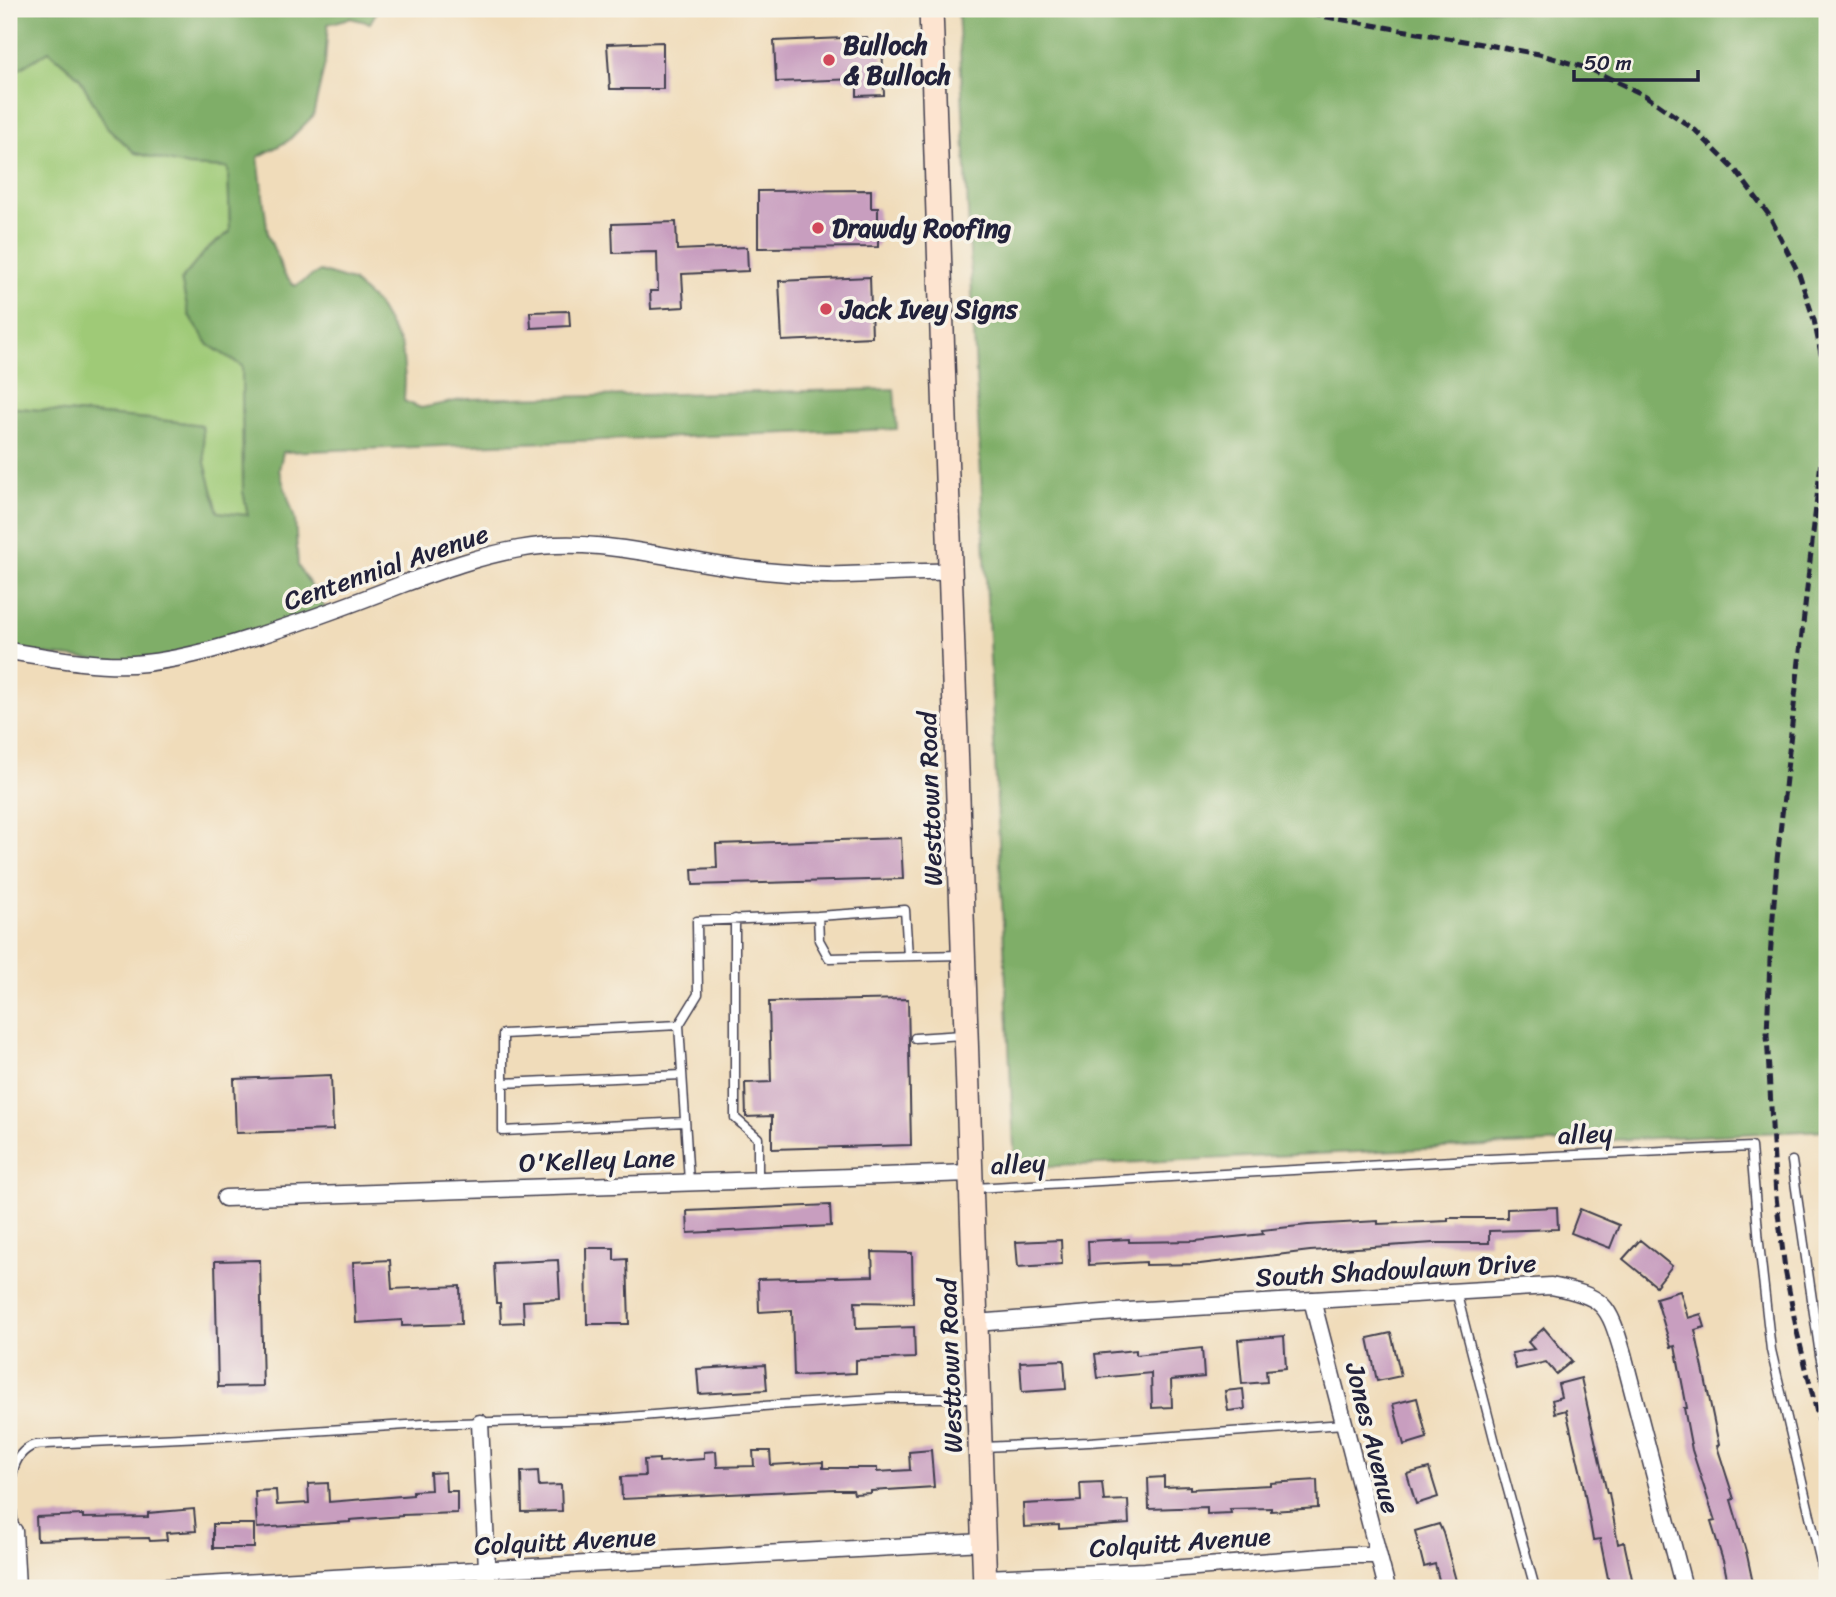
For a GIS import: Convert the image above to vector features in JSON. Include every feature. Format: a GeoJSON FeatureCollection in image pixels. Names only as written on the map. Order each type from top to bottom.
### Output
{"type":"FeatureCollection","features":[{"type":"Feature","properties":{"kind":"street","name":"Westtown Road"},"geometry":{"type":"LineString","coordinates":[[931,9],[985,1583]]}},
{"type":"Feature","properties":{"kind":"street","name":"Centennial Avenue"},"geometry":{"type":"LineString","coordinates":[[9,651],[110,664],[143,664],[177,659],[293,625],[457,564],[519,549],[564,544],[622,548],[753,570],[810,575],[950,572]]}},
{"type":"Feature","properties":{"kind":"street","name":"O'Kelley Lane"},"geometry":{"type":"LineString","coordinates":[[225,1198],[758,1180],[972,1180]]}},
{"type":"Feature","properties":{"kind":"street","name":"South Shadowlawn Drive"},"geometry":{"type":"LineString","coordinates":[[976,1323],[1128,1311],[1551,1286],[1595,1298],[1613,1320],[1684,1588]]}},
{"type":"Feature","properties":{"kind":"street","name":"Jones Avenue"},"geometry":{"type":"LineString","coordinates":[[1312,1300],[1387,1588]]}},
{"type":"Feature","properties":{"kind":"street"},"geometry":{"type":"LineString","coordinates":[[480,1423],[488,1588]]}},
{"type":"Feature","properties":{"kind":"street"},"geometry":{"type":"LineString","coordinates":[[13,1531],[17,1588]]}},
{"type":"Feature","properties":{"kind":"street","name":"Colquitt Avenue"},"geometry":{"type":"LineString","coordinates":[[149,1588],[983,1542]]}},
{"type":"Feature","properties":{"kind":"street","name":"Colquitt Avenue"},"geometry":{"type":"LineString","coordinates":[[985,1583],[1348,1555],[1378,1555]]}},
{"type":"Feature","properties":{"kind":"lane"},"geometry":{"type":"LineString","coordinates":[[689,1182],[679,1025],[698,994],[697,921],[905,910],[908,956]]}},
{"type":"Feature","properties":{"kind":"lane"},"geometry":{"type":"LineString","coordinates":[[818,916],[819,940],[829,958],[964,955]]}},
{"type":"Feature","properties":{"kind":"lane"},"geometry":{"type":"LineString","coordinates":[[735,919],[735,1118],[758,1138],[758,1180]]}},
{"type":"Feature","properties":{"kind":"lane"},"geometry":{"type":"LineString","coordinates":[[679,1025],[503,1034],[503,1131],[685,1122]]}},
{"type":"Feature","properties":{"kind":"lane"},"geometry":{"type":"LineString","coordinates":[[915,1038],[967,1034]]}},
{"type":"Feature","properties":{"kind":"lane"},"geometry":{"type":"LineString","coordinates":[[503,1083],[682,1075]]}},
{"type":"Feature","properties":{"kind":"lane","name":"alley"},"geometry":{"type":"LineString","coordinates":[[972,1180],[1751,1147],[1771,1350],[1827,1588]]}},
{"type":"Feature","properties":{"kind":"lane"},"geometry":{"type":"LineString","coordinates":[[1792,1161],[1827,1388]]}},
{"type":"Feature","properties":{"kind":"lane"},"geometry":{"type":"LineString","coordinates":[[1456,1291],[1535,1588]]}},
{"type":"Feature","properties":{"kind":"lane"},"geometry":{"type":"LineString","coordinates":[[13,1531],[11,1477],[16,1461],[30,1446],[375,1427],[603,1419],[879,1398],[979,1398]]}},
{"type":"Feature","properties":{"kind":"lane"},"geometry":{"type":"LineString","coordinates":[[980,1447],[1344,1424]]}},
{"type":"Feature","properties":{"kind":"green space"},"geometry":{"type":"Polygon","coordinates":[[[9,9],[378,9],[370,23],[350,18],[328,24],[325,63],[313,116],[288,141],[258,157],[268,235],[284,274],[295,286],[320,271],[352,281],[377,304],[402,347],[404,401],[421,408],[466,399],[894,389],[897,429],[283,452],[279,470],[295,519],[298,566],[328,612],[143,664],[9,651],[9,407],[202,425],[205,463],[218,512],[248,515],[243,491],[242,366],[209,345],[189,315],[181,280],[207,249],[230,232],[228,168],[188,166],[135,153],[107,127],[79,77],[49,51],[14,72],[9,71],[9,9]]]}},
{"type":"Feature","properties":{"kind":"green space"},"geometry":{"type":"Polygon","coordinates":[[[958,9],[1827,9],[1827,1130],[1015,1168],[958,9]]]}},
{"type":"Feature","properties":{"kind":"green space"},"geometry":{"type":"Polygon","coordinates":[[[49,51],[79,77],[107,127],[188,166],[228,168],[230,232],[207,249],[189,315],[209,345],[242,366],[243,491],[248,516],[218,512],[205,463],[202,425],[9,407],[9,71],[14,72],[49,51]]]}},
{"type":"Feature","properties":{"kind":"building","name":"Bulloch & Bulloch"},"geometry":{"type":"Polygon","coordinates":[[[867,37],[868,41],[882,41],[884,95],[857,96],[857,79],[776,82],[774,41],[867,37]]]}},
{"type":"Feature","properties":{"kind":"building"},"geometry":{"type":"Polygon","coordinates":[[[663,42],[663,89],[610,89],[607,44],[663,42]]]}},
{"type":"Feature","properties":{"kind":"building","name":"Drawdy Roofing"},"geometry":{"type":"Polygon","coordinates":[[[871,190],[871,208],[878,208],[878,247],[758,248],[758,191],[871,190]]]}},
{"type":"Feature","properties":{"kind":"building"},"geometry":{"type":"Polygon","coordinates":[[[676,222],[677,250],[747,247],[748,271],[682,274],[684,307],[651,309],[650,291],[658,291],[657,252],[613,253],[612,224],[676,222]]]}},
{"type":"Feature","properties":{"kind":"building","name":"Jack Ivey Signs"},"geometry":{"type":"Polygon","coordinates":[[[870,277],[872,337],[782,341],[779,281],[870,277]]]}},
{"type":"Feature","properties":{"kind":"building"},"geometry":{"type":"Polygon","coordinates":[[[569,311],[570,326],[531,328],[530,312],[569,311]]]}},
{"type":"Feature","properties":{"kind":"building"},"geometry":{"type":"Polygon","coordinates":[[[901,838],[903,879],[693,885],[692,869],[717,868],[716,844],[901,838]]]}},
{"type":"Feature","properties":{"kind":"building"},"geometry":{"type":"Polygon","coordinates":[[[908,999],[911,1145],[772,1149],[772,1116],[746,1117],[745,1083],[771,1082],[769,1002],[908,999]]]}},
{"type":"Feature","properties":{"kind":"building"},"geometry":{"type":"Polygon","coordinates":[[[331,1075],[333,1130],[236,1133],[234,1079],[331,1075]]]}},
{"type":"Feature","properties":{"kind":"building"},"geometry":{"type":"Polygon","coordinates":[[[830,1205],[831,1226],[688,1233],[687,1211],[830,1205]]]}},
{"type":"Feature","properties":{"kind":"building"},"geometry":{"type":"Polygon","coordinates":[[[1557,1207],[1558,1229],[1489,1231],[1489,1243],[1434,1243],[1310,1251],[1200,1264],[1146,1265],[1146,1262],[1089,1265],[1088,1241],[1195,1241],[1263,1234],[1262,1230],[1308,1225],[1507,1218],[1507,1209],[1557,1207]]]}},
{"type":"Feature","properties":{"kind":"building"},"geometry":{"type":"Polygon","coordinates":[[[1580,1209],[1619,1225],[1610,1248],[1571,1233],[1580,1209]]]}},
{"type":"Feature","properties":{"kind":"building"},"geometry":{"type":"Polygon","coordinates":[[[1061,1240],[1062,1264],[1018,1267],[1016,1242],[1061,1240]]]}},
{"type":"Feature","properties":{"kind":"building"},"geometry":{"type":"Polygon","coordinates":[[[1640,1240],[1672,1266],[1656,1286],[1623,1259],[1640,1240]]]}},
{"type":"Feature","properties":{"kind":"building"},"geometry":{"type":"Polygon","coordinates":[[[586,1248],[614,1248],[614,1260],[627,1259],[629,1324],[587,1324],[586,1248]]]}},
{"type":"Feature","properties":{"kind":"building"},"geometry":{"type":"Polygon","coordinates":[[[872,1252],[912,1253],[913,1303],[855,1302],[856,1329],[914,1327],[915,1358],[856,1360],[856,1373],[794,1376],[792,1310],[759,1312],[758,1279],[873,1276],[872,1252]]]}},
{"type":"Feature","properties":{"kind":"building"},"geometry":{"type":"Polygon","coordinates":[[[260,1260],[263,1386],[218,1387],[215,1261],[260,1260]]]}},
{"type":"Feature","properties":{"kind":"building"},"geometry":{"type":"Polygon","coordinates":[[[390,1260],[392,1289],[460,1286],[461,1324],[402,1326],[402,1320],[356,1323],[353,1262],[390,1260]]]}},
{"type":"Feature","properties":{"kind":"building"},"geometry":{"type":"Polygon","coordinates":[[[558,1260],[560,1299],[523,1301],[524,1322],[501,1323],[500,1303],[496,1303],[494,1263],[558,1260]]]}},
{"type":"Feature","properties":{"kind":"building"},"geometry":{"type":"Polygon","coordinates":[[[1680,1291],[1688,1318],[1701,1314],[1705,1327],[1695,1330],[1719,1445],[1717,1446],[1734,1499],[1731,1500],[1754,1588],[1729,1588],[1711,1522],[1715,1521],[1692,1450],[1675,1346],[1671,1347],[1656,1298],[1680,1291]]]}},
{"type":"Feature","properties":{"kind":"building"},"geometry":{"type":"Polygon","coordinates":[[[1544,1328],[1572,1361],[1556,1374],[1546,1362],[1516,1369],[1512,1353],[1534,1349],[1528,1342],[1544,1328]]]}},
{"type":"Feature","properties":{"kind":"building"},"geometry":{"type":"Polygon","coordinates":[[[1391,1333],[1401,1376],[1377,1381],[1368,1338],[1391,1333]]]}},
{"type":"Feature","properties":{"kind":"building"},"geometry":{"type":"Polygon","coordinates":[[[1284,1336],[1286,1368],[1266,1370],[1267,1382],[1242,1384],[1238,1340],[1284,1336]]]}},
{"type":"Feature","properties":{"kind":"building"},"geometry":{"type":"Polygon","coordinates":[[[1202,1348],[1204,1377],[1171,1380],[1172,1407],[1152,1408],[1151,1373],[1098,1378],[1095,1354],[1136,1350],[1136,1355],[1202,1348]]]}},
{"type":"Feature","properties":{"kind":"building"},"geometry":{"type":"Polygon","coordinates":[[[1064,1360],[1066,1389],[1022,1392],[1020,1362],[1064,1360]]]}},
{"type":"Feature","properties":{"kind":"building"},"geometry":{"type":"Polygon","coordinates":[[[765,1365],[767,1390],[699,1394],[697,1369],[765,1365]]]}},
{"type":"Feature","properties":{"kind":"building"},"geometry":{"type":"Polygon","coordinates":[[[1581,1378],[1609,1493],[1618,1544],[1624,1542],[1634,1588],[1610,1588],[1600,1539],[1593,1540],[1566,1410],[1555,1413],[1552,1400],[1561,1397],[1558,1384],[1581,1378]]]}},
{"type":"Feature","properties":{"kind":"building"},"geometry":{"type":"Polygon","coordinates":[[[1243,1389],[1245,1409],[1228,1411],[1225,1391],[1243,1389]]]}},
{"type":"Feature","properties":{"kind":"building"},"geometry":{"type":"Polygon","coordinates":[[[1417,1398],[1427,1438],[1404,1445],[1393,1404],[1417,1398]]]}},
{"type":"Feature","properties":{"kind":"building"},"geometry":{"type":"Polygon","coordinates":[[[931,1450],[934,1487],[854,1494],[853,1490],[835,1489],[622,1499],[621,1477],[645,1476],[644,1460],[659,1459],[659,1462],[704,1459],[704,1452],[716,1451],[717,1467],[754,1466],[753,1451],[770,1451],[771,1465],[823,1462],[823,1468],[877,1468],[877,1472],[910,1470],[909,1452],[931,1450]]]}},
{"type":"Feature","properties":{"kind":"building"},"geometry":{"type":"Polygon","coordinates":[[[1429,1468],[1438,1497],[1416,1504],[1407,1474],[1429,1468]]]}},
{"type":"Feature","properties":{"kind":"building"},"geometry":{"type":"Polygon","coordinates":[[[538,1471],[539,1486],[561,1485],[562,1511],[522,1512],[521,1472],[538,1471]]]}},
{"type":"Feature","properties":{"kind":"building"},"geometry":{"type":"Polygon","coordinates":[[[445,1472],[446,1491],[457,1491],[457,1513],[402,1515],[350,1522],[257,1528],[255,1491],[276,1490],[277,1505],[309,1503],[308,1484],[328,1483],[329,1502],[413,1495],[413,1491],[431,1490],[430,1473],[445,1472]]]}},
{"type":"Feature","properties":{"kind":"building"},"geometry":{"type":"Polygon","coordinates":[[[1164,1477],[1164,1487],[1190,1486],[1190,1489],[1317,1480],[1318,1508],[1271,1511],[1271,1508],[1230,1509],[1231,1513],[1207,1514],[1207,1507],[1149,1509],[1148,1478],[1164,1477]]]}},
{"type":"Feature","properties":{"kind":"building"},"geometry":{"type":"Polygon","coordinates":[[[1102,1482],[1104,1501],[1128,1500],[1129,1524],[1059,1529],[1059,1525],[1024,1527],[1023,1504],[1081,1501],[1080,1483],[1102,1482]]]}},
{"type":"Feature","properties":{"kind":"building"},"geometry":{"type":"Polygon","coordinates":[[[194,1509],[196,1531],[166,1533],[167,1540],[37,1540],[36,1517],[148,1517],[148,1513],[194,1509]]]}},
{"type":"Feature","properties":{"kind":"building"},"geometry":{"type":"Polygon","coordinates":[[[213,1524],[254,1524],[254,1548],[213,1548],[213,1524]]]}},
{"type":"Feature","properties":{"kind":"building"},"geometry":{"type":"Polygon","coordinates":[[[1439,1524],[1458,1588],[1441,1588],[1435,1564],[1424,1567],[1415,1531],[1439,1524]]]}},
{"type":"Feature","properties":{"kind":"railway"},"geometry":{"type":"LineString","coordinates":[[1281,9],[1539,54],[1590,69],[1646,96],[1695,130],[1736,171],[1769,215],[1799,274],[1814,320],[1825,373],[1825,425],[1777,860],[1767,1035],[1776,1197],[1785,1269],[1797,1332],[1827,1453]]}},
{"type":"Feature","properties":{"kind":"place","name":"Bulloch & Bulloch"},"geometry":{"type":"Point","coordinates":[829,60]}},
{"type":"Feature","properties":{"kind":"place","name":"Drawdy Roofing"},"geometry":{"type":"Point","coordinates":[818,228]}},
{"type":"Feature","properties":{"kind":"place","name":"Jack Ivey Signs"},"geometry":{"type":"Point","coordinates":[826,309]}}]}
